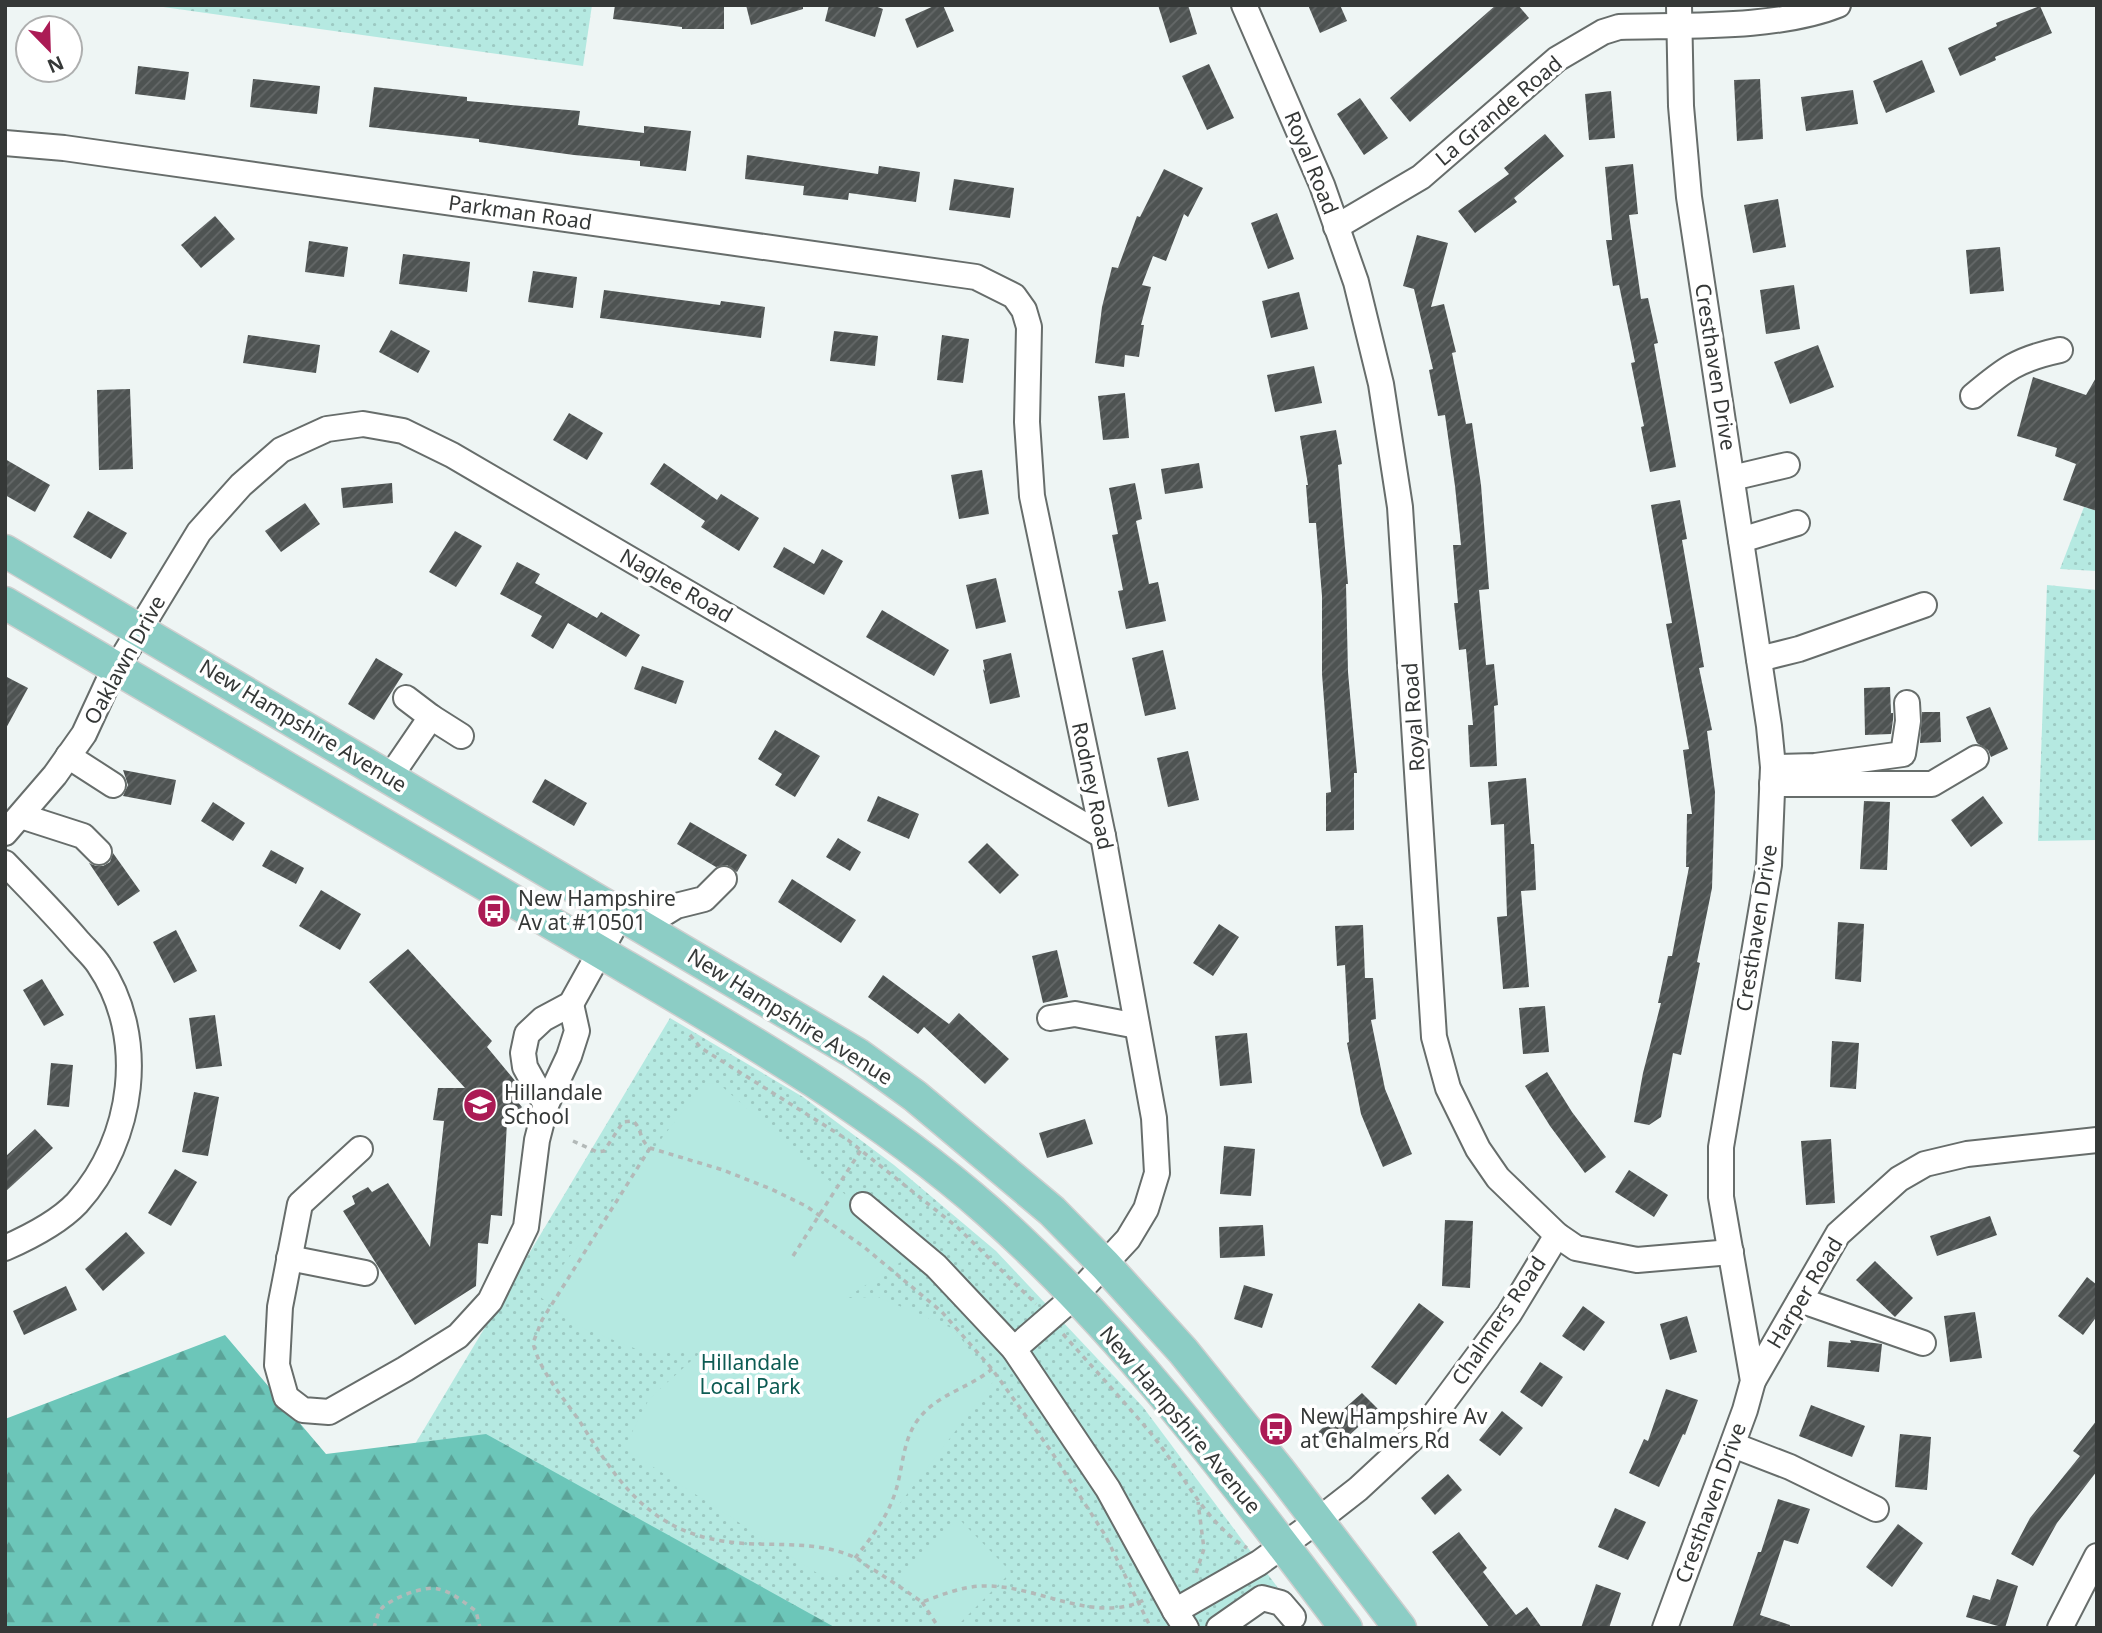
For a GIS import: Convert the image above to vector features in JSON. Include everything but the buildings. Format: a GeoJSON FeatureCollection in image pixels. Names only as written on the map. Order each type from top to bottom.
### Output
{"type":"FeatureCollection","features":[{"type":"Feature","properties":{"kind":"main road","name":"New Hampshire Avenue"},"geometry":{"type":"LineString","coordinates":[[5,551],[857,1054],[915,1096],[1052,1211],[1105,1265],[1183,1351],[1400,1628]]}},
{"type":"Feature","properties":{"kind":"main road","name":"New Hampshire Avenue"},"geometry":{"type":"LineString","coordinates":[[5,603],[755,1043],[892,1133],[989,1212],[1075,1296],[1188,1424],[1256,1552],[1346,1628]]}},
{"type":"Feature","properties":{"kind":"street","name":"Royal Road"},"geometry":{"type":"LineString","coordinates":[[1244,5],[1322,185],[1356,282],[1381,384],[1400,507],[1434,1037],[1448,1087],[1478,1149],[1498,1178],[1557,1235],[1576,1248],[1637,1260],[1731,1252]]}},
{"type":"Feature","properties":{"kind":"street","name":"La Grande Road"},"geometry":{"type":"LineString","coordinates":[[1336,227],[1421,177],[1558,59],[1603,32],[1679,15],[1767,21],[1820,12],[1838,5]]}},
{"type":"Feature","properties":{"kind":"street","name":"Cresthaven Drive"},"geometry":{"type":"LineString","coordinates":[[1665,1628],[1753,1381],[1721,1197],[1721,1147],[1769,865],[1772,775],[1769,726],[1689,197],[1681,106],[1679,15]]}},
{"type":"Feature","properties":{"kind":"street","name":"Parkman Road"},"geometry":{"type":"LineString","coordinates":[[5,142],[976,277]]}},
{"type":"Feature","properties":{"kind":"street","name":"Rodney Road"},"geometry":{"type":"LineString","coordinates":[[976,277],[1014,296],[1024,310],[1029,327],[1027,422],[1032,496],[1103,836],[1154,1118],[1157,1173],[1146,1209],[1128,1239],[1075,1296],[1014,1349]]}},
{"type":"Feature","properties":{"kind":"street"},"geometry":{"type":"LineString","coordinates":[[1973,396],[2007,368],[2035,355],[2060,350]]}},
{"type":"Feature","properties":{"kind":"street","name":"Naglee Road"},"geometry":{"type":"LineString","coordinates":[[241,485],[281,450],[327,429],[363,424],[403,432],[452,455],[1103,836]]}},
{"type":"Feature","properties":{"kind":"street"},"geometry":{"type":"LineString","coordinates":[[1732,478],[1787,465]]}},
{"type":"Feature","properties":{"kind":"street","name":"Oaklawn Drive"},"geometry":{"type":"LineString","coordinates":[[13,825],[84,734],[115,668],[199,532],[241,485]]}},
{"type":"Feature","properties":{"kind":"street"},"geometry":{"type":"LineString","coordinates":[[1741,540],[1797,523]]}},
{"type":"Feature","properties":{"kind":"street"},"geometry":{"type":"LineString","coordinates":[[1759,659],[1799,649],[1924,604]]}},
{"type":"Feature","properties":{"kind":"street"},"geometry":{"type":"LineString","coordinates":[[406,698],[431,718],[461,736]]}},
{"type":"Feature","properties":{"kind":"street"},"geometry":{"type":"LineString","coordinates":[[1772,775],[1903,754],[1908,721],[1907,703]]}},
{"type":"Feature","properties":{"kind":"street"},"geometry":{"type":"LineString","coordinates":[[390,777],[431,718]]}},
{"type":"Feature","properties":{"kind":"street"},"geometry":{"type":"LineString","coordinates":[[68,757],[113,785]]}},
{"type":"Feature","properties":{"kind":"street"},"geometry":{"type":"LineString","coordinates":[[1772,775],[1932,784],[1976,758]]}},
{"type":"Feature","properties":{"kind":"street"},"geometry":{"type":"LineString","coordinates":[[13,825],[83,836],[99,852]]}},
{"type":"Feature","properties":{"kind":"street"},"geometry":{"type":"LineString","coordinates":[[5,863],[100,966],[127,1030],[130,1084],[114,1147],[100,1173],[75,1205],[33,1236],[5,1248]]}},
{"type":"Feature","properties":{"kind":"street"},"geometry":{"type":"LineString","coordinates":[[546,1105],[525,1067],[523,1053],[527,1034],[543,1019],[571,1004],[601,952],[632,921],[704,899],[724,879]]}},
{"type":"Feature","properties":{"kind":"street"},"geometry":{"type":"LineString","coordinates":[[360,1149],[300,1204],[280,1307],[277,1365],[286,1397],[303,1410],[329,1412],[458,1336],[490,1301],[526,1227],[537,1140],[546,1105],[569,1056],[577,1031],[571,1004]]}},
{"type":"Feature","properties":{"kind":"street"},"geometry":{"type":"LineString","coordinates":[[1050,1018],[1074,1014],[1137,1026]]}},
{"type":"Feature","properties":{"kind":"street","name":"Harper Road"},"geometry":{"type":"LineString","coordinates":[[1753,1381],[1838,1234],[1899,1179],[1925,1164],[1967,1154],[2097,1140]]}},
{"type":"Feature","properties":{"kind":"street"},"geometry":{"type":"LineString","coordinates":[[863,1205],[936,1266],[1014,1349],[1108,1489],[1175,1609]]}},
{"type":"Feature","properties":{"kind":"street","name":"Chalmers Road"},"geometry":{"type":"LineString","coordinates":[[1175,1609],[1256,1552],[1317,1521],[1358,1489],[1425,1427],[1509,1314],[1557,1235]]}},
{"type":"Feature","properties":{"kind":"street"},"geometry":{"type":"LineString","coordinates":[[289,1258],[365,1273]]}},
{"type":"Feature","properties":{"kind":"street"},"geometry":{"type":"LineString","coordinates":[[1800,1300],[1923,1343]]}},
{"type":"Feature","properties":{"kind":"street"},"geometry":{"type":"LineString","coordinates":[[1732,1445],[1790,1467],[1876,1509]]}},
{"type":"Feature","properties":{"kind":"street"},"geometry":{"type":"LineString","coordinates":[[2060,1628],[2090,1583],[2097,1556]]}},
{"type":"Feature","properties":{"kind":"street"},"geometry":{"type":"LineString","coordinates":[[1219,1628],[1262,1598],[1281,1603],[1293,1617]]}},
{"type":"Feature","properties":{"kind":"path"},"geometry":{"type":"LineString","coordinates":[[685,1027],[701,1048],[861,1150],[957,1227],[1042,1310]]}},
{"type":"Feature","properties":{"kind":"path"},"geometry":{"type":"LineString","coordinates":[[573,1141],[597,1152],[604,1151],[621,1124],[630,1120],[636,1124],[642,1141],[650,1148],[723,1170],[771,1189],[819,1215],[873,1254],[942,1312],[992,1369],[1051,1451],[1105,1535],[1152,1628]]}},
{"type":"Feature","properties":{"kind":"path"},"geometry":{"type":"LineString","coordinates":[[650,1148],[542,1320],[534,1336],[536,1353],[620,1482],[652,1513],[677,1528],[702,1537],[748,1543],[795,1543],[856,1558],[922,1602],[939,1628]]}},
{"type":"Feature","properties":{"kind":"path"},"geometry":{"type":"LineString","coordinates":[[793,1256],[861,1150]]}},
{"type":"Feature","properties":{"kind":"path"},"geometry":{"type":"LineString","coordinates":[[1059,1329],[1154,1437],[1198,1500],[1229,1535],[1256,1552]]}},
{"type":"Feature","properties":{"kind":"path"},"geometry":{"type":"LineString","coordinates":[[856,1558],[889,1509],[909,1436],[916,1422],[940,1398],[982,1377],[992,1369]]}},
{"type":"Feature","properties":{"kind":"path"},"geometry":{"type":"LineString","coordinates":[[922,1602],[959,1589],[986,1586],[1015,1589],[1070,1604],[1121,1608],[1139,1603],[1175,1609],[1196,1573],[1204,1549],[1198,1500]]}},
{"type":"Feature","properties":{"kind":"path"},"geometry":{"type":"LineString","coordinates":[[1196,1573],[1205,1570]]}},
{"type":"Feature","properties":{"kind":"path"},"geometry":{"type":"LineString","coordinates":[[374,1628],[380,1609],[395,1599],[414,1591],[436,1588],[457,1597],[476,1611],[481,1628]]}},
{"type":"Feature","properties":{"kind":"green space"},"geometry":{"type":"Polygon","coordinates":[[[149,5],[592,5],[583,66],[149,5]]]}},
{"type":"Feature","properties":{"kind":"green space"},"geometry":{"type":"Polygon","coordinates":[[[2084,507],[2097,511],[2097,571],[2060,569],[2084,507]]]}},
{"type":"Feature","properties":{"kind":"green space"},"geometry":{"type":"Polygon","coordinates":[[[2047,585],[2097,590],[2097,840],[2038,841],[2047,585]]]}},
{"type":"Feature","properties":{"kind":"green space","name":"Hillandale Local Park"},"geometry":{"type":"Polygon","coordinates":[[[670,1018],[803,1097],[894,1165],[996,1251],[1143,1407],[1281,1592],[1231,1628],[305,1628],[670,1018]]]}},
{"type":"Feature","properties":{"kind":"green space"},"geometry":{"type":"Polygon","coordinates":[[[718,1083],[913,1254],[846,1298],[878,1297],[954,1329],[993,1382],[845,1575],[823,1577],[624,1448],[649,1399],[701,1352],[644,1352],[578,1326],[539,1296],[704,1084],[718,1083]]]}},
{"type":"Feature","properties":{"kind":"green space"},"geometry":{"type":"Polygon","coordinates":[[[225,1335],[326,1454],[486,1434],[836,1628],[5,1628],[5,1419],[225,1335]]]}},
{"type":"Feature","properties":{"kind":"green space"},"geometry":{"type":"Polygon","coordinates":[[[961,1521],[1011,1572],[955,1628],[944,1628],[899,1583],[961,1521]]]}},
{"type":"Feature","properties":{"kind":"place","name":"New Hampshire Av at #10501"},"geometry":{"type":"Point","coordinates":[494,911]}},
{"type":"Feature","properties":{"kind":"place","name":"Hillandale School"},"geometry":{"type":"Point","coordinates":[480,1105]}},
{"type":"Feature","properties":{"kind":"place","name":"New Hampshire Av at Chalmers Rd"},"geometry":{"type":"Point","coordinates":[1276,1429]}}]}
